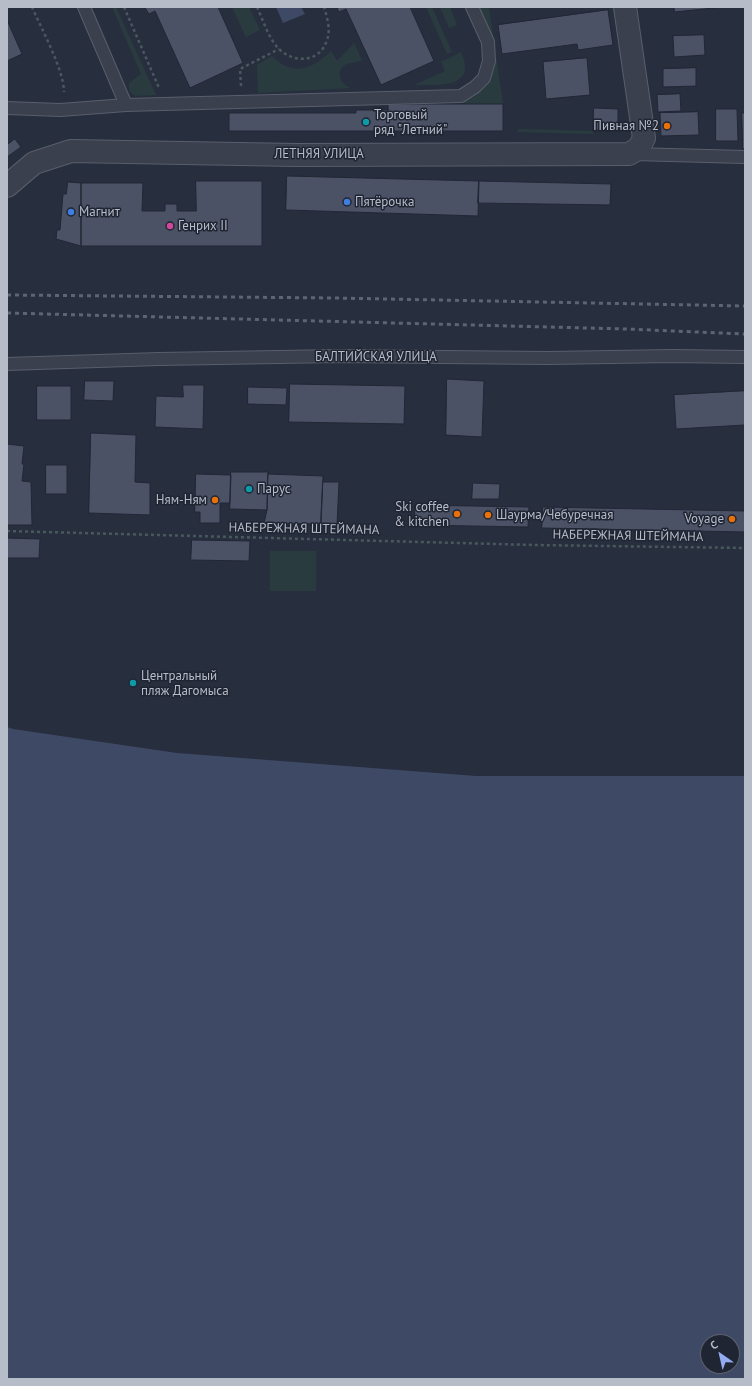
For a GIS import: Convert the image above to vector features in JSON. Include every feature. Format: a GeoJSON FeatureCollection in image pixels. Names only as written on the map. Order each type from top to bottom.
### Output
{"type":"FeatureCollection","features":[{"type":"Feature","properties":{"kind":"street"},"geometry":{"type":"LineString","coordinates":[[625,7],[644,138],[634,151]]}},
{"type":"Feature","properties":{"kind":"street","name":"ЛЕТНЯЯ УЛИЦА"},"geometry":{"type":"LineString","coordinates":[[7,186],[34,163],[70,151],[296,155],[634,151]]}},
{"type":"Feature","properties":{"kind":"lane"},"geometry":{"type":"LineString","coordinates":[[84,7],[126,105]]}},
{"type":"Feature","properties":{"kind":"lane"},"geometry":{"type":"LineString","coordinates":[[7,108],[60,110],[126,105],[461,96],[475,88],[484,78],[489,61],[488,42],[472,7]]}},
{"type":"Feature","properties":{"kind":"lane"},"geometry":{"type":"LineString","coordinates":[[634,151],[745,156]]}},
{"type":"Feature","properties":{"kind":"lane","name":"БАЛТИЙСКАЯ УЛИЦА"},"geometry":{"type":"LineString","coordinates":[[7,364],[159,359],[338,356],[548,358],[745,356]]}},
{"type":"Feature","properties":{"kind":"path"},"geometry":{"type":"LineString","coordinates":[[32,7],[58,68],[64,87],[64,99],[60,110]]}},
{"type":"Feature","properties":{"kind":"path"},"geometry":{"type":"LineString","coordinates":[[124,7],[161,92]]}},
{"type":"Feature","properties":{"kind":"path"},"geometry":{"type":"LineString","coordinates":[[257,7],[279,49],[298,59],[313,57],[320,53],[325,47],[328,38],[327,20],[324,7]]}},
{"type":"Feature","properties":{"kind":"path"},"geometry":{"type":"LineString","coordinates":[[242,102],[240,69],[279,49]]}},
{"type":"Feature","properties":{"kind":"path","name":"НАБЕРЕЖНАЯ ШТЕЙМАНА"},"geometry":{"type":"LineString","coordinates":[[7,531],[534,545],[745,548]]}},
{"type":"Feature","properties":{"kind":"shaded area"},"geometry":{"type":"Polygon","coordinates":[[[112,7],[116,7],[156,95],[136,96],[130,91],[129,83],[141,74],[112,7]]]}},
{"type":"Feature","properties":{"kind":"shaded area"},"geometry":{"type":"Polygon","coordinates":[[[232,7],[249,7],[260,30],[246,37],[232,7]]]}},
{"type":"Feature","properties":{"kind":"shaded area"},"geometry":{"type":"Polygon","coordinates":[[[426,7],[432,7],[452,52],[447,54],[426,7]]]}},
{"type":"Feature","properties":{"kind":"shaded area"},"geometry":{"type":"Polygon","coordinates":[[[440,7],[450,7],[457,25],[449,28],[440,7]]]}},
{"type":"Feature","properties":{"kind":"shaded area"},"geometry":{"type":"Polygon","coordinates":[[[477,7],[489,7],[493,37],[477,7]]]}},
{"type":"Feature","properties":{"kind":"shaded area"},"geometry":{"type":"Polygon","coordinates":[[[494,40],[503,104],[462,104],[475,96],[481,90],[488,78],[494,40]]]}},
{"type":"Feature","properties":{"kind":"shaded area"},"geometry":{"type":"Polygon","coordinates":[[[354,43],[362,60],[344,65],[340,72],[341,81],[351,88],[258,93],[257,65],[272,56],[287,67],[295,69],[302,68],[316,63],[331,51],[337,61],[354,43]]]}},
{"type":"Feature","properties":{"kind":"shaded area"},"geometry":{"type":"Polygon","coordinates":[[[461,52],[465,64],[464,73],[460,79],[444,84],[414,85],[445,71],[441,62],[461,52]]]}},
{"type":"Feature","properties":{"kind":"shaded area"},"geometry":{"type":"Polygon","coordinates":[[[518,129],[593,131],[593,134],[518,132],[518,129]]]}},
{"type":"Feature","properties":{"kind":"shaded area"},"geometry":{"type":"Polygon","coordinates":[[[270,551],[316,551],[316,591],[270,591],[270,551]]]}},
{"type":"Feature","properties":{"kind":"water"},"geometry":{"type":"Polygon","coordinates":[[[276,7],[301,7],[305,14],[283,23],[276,7]]]}},
{"type":"Feature","properties":{"kind":"water"},"geometry":{"type":"Polygon","coordinates":[[[7,727],[177,753],[476,776],[745,776],[745,1379],[7,1379],[7,727]]]}},
{"type":"Feature","properties":{"kind":"building"},"geometry":{"type":"Polygon","coordinates":[[[145,7],[218,7],[243,63],[190,88],[155,11],[149,14],[145,7]]]}},
{"type":"Feature","properties":{"kind":"building"},"geometry":{"type":"Polygon","coordinates":[[[337,7],[410,7],[434,61],[381,85],[346,9],[339,12],[337,7]]]}},
{"type":"Feature","properties":{"kind":"building"},"geometry":{"type":"Polygon","coordinates":[[[674,7],[723,7],[675,12],[674,7]]]}},
{"type":"Feature","properties":{"kind":"building"},"geometry":{"type":"Polygon","coordinates":[[[608,10],[613,45],[578,50],[577,44],[502,54],[498,25],[608,10]]]}},
{"type":"Feature","properties":{"kind":"building"},"geometry":{"type":"Polygon","coordinates":[[[7,20],[22,54],[7,61],[7,20]]]}},
{"type":"Feature","properties":{"kind":"building"},"geometry":{"type":"Polygon","coordinates":[[[704,35],[705,55],[674,57],[673,36],[704,35]]]}},
{"type":"Feature","properties":{"kind":"building"},"geometry":{"type":"Polygon","coordinates":[[[587,58],[590,95],[546,99],[543,62],[587,58]]]}},
{"type":"Feature","properties":{"kind":"building"},"geometry":{"type":"Polygon","coordinates":[[[696,68],[696,86],[663,87],[663,69],[696,68]]]}},
{"type":"Feature","properties":{"kind":"building"},"geometry":{"type":"Polygon","coordinates":[[[680,94],[681,111],[658,112],[657,95],[680,94]]]}},
{"type":"Feature","properties":{"kind":"building","name":"Торговый ряд \"Летний\""},"geometry":{"type":"Polygon","coordinates":[[[388,104],[503,104],[503,131],[229,131],[229,113],[356,113],[356,110],[388,110],[388,104]]]}},
{"type":"Feature","properties":{"kind":"building"},"geometry":{"type":"Polygon","coordinates":[[[594,108],[618,109],[618,131],[593,130],[594,108]]]}},
{"type":"Feature","properties":{"kind":"building"},"geometry":{"type":"Polygon","coordinates":[[[716,109],[737,109],[738,141],[716,141],[716,109]]]}},
{"type":"Feature","properties":{"kind":"building"},"geometry":{"type":"Polygon","coordinates":[[[698,112],[699,135],[661,136],[660,113],[698,112]]]}},
{"type":"Feature","properties":{"kind":"building"},"geometry":{"type":"Polygon","coordinates":[[[742,113],[745,113],[745,149],[743,149],[742,113]]]}},
{"type":"Feature","properties":{"kind":"building"},"geometry":{"type":"Polygon","coordinates":[[[15,139],[21,147],[7,157],[7,145],[15,139]]]}},
{"type":"Feature","properties":{"kind":"building"},"geometry":{"type":"Polygon","coordinates":[[[287,176],[479,181],[478,216],[286,210],[287,176]]]}},
{"type":"Feature","properties":{"kind":"building"},"geometry":{"type":"Polygon","coordinates":[[[196,181],[262,181],[262,246],[81,246],[81,183],[143,183],[142,211],[165,211],[165,204],[177,204],[177,211],[196,211],[196,181]]]}},
{"type":"Feature","properties":{"kind":"building"},"geometry":{"type":"Polygon","coordinates":[[[479,181],[611,184],[610,205],[478,203],[479,181]]]}},
{"type":"Feature","properties":{"kind":"building","name":"Магнит"},"geometry":{"type":"Polygon","coordinates":[[[68,182],[81,183],[81,246],[56,239],[57,230],[60,230],[63,194],[66,194],[68,182]]]}},
{"type":"Feature","properties":{"kind":"building"},"geometry":{"type":"Polygon","coordinates":[[[447,379],[484,381],[482,437],[446,435],[447,379]]]}},
{"type":"Feature","properties":{"kind":"building"},"geometry":{"type":"Polygon","coordinates":[[[85,381],[114,381],[113,401],[84,400],[85,381]]]}},
{"type":"Feature","properties":{"kind":"building"},"geometry":{"type":"Polygon","coordinates":[[[290,384],[405,386],[404,424],[289,422],[290,384]]]}},
{"type":"Feature","properties":{"kind":"building"},"geometry":{"type":"Polygon","coordinates":[[[183,385],[204,385],[203,429],[155,427],[156,396],[183,397],[183,385]]]}},
{"type":"Feature","properties":{"kind":"building"},"geometry":{"type":"Polygon","coordinates":[[[37,386],[71,386],[71,420],[37,420],[37,386]]]}},
{"type":"Feature","properties":{"kind":"building"},"geometry":{"type":"Polygon","coordinates":[[[248,387],[287,388],[286,405],[248,404],[248,387]]]}},
{"type":"Feature","properties":{"kind":"building"},"geometry":{"type":"Polygon","coordinates":[[[745,391],[745,425],[676,429],[674,395],[745,391]]]}},
{"type":"Feature","properties":{"kind":"building"},"geometry":{"type":"Polygon","coordinates":[[[91,433],[136,435],[135,482],[150,483],[150,515],[89,513],[91,433]]]}},
{"type":"Feature","properties":{"kind":"building"},"geometry":{"type":"Polygon","coordinates":[[[7,444],[24,446],[22,481],[31,482],[32,525],[7,525],[7,444]]]}},
{"type":"Feature","properties":{"kind":"building"},"geometry":{"type":"Polygon","coordinates":[[[46,465],[67,465],[67,494],[46,494],[46,465]]]}},
{"type":"Feature","properties":{"kind":"building","name":"Парус"},"geometry":{"type":"Polygon","coordinates":[[[231,472],[268,472],[267,510],[230,509],[231,472]]]}},
{"type":"Feature","properties":{"kind":"building"},"geometry":{"type":"Polygon","coordinates":[[[196,474],[231,475],[230,503],[220,503],[220,523],[200,523],[200,512],[195,512],[196,474]]]}},
{"type":"Feature","properties":{"kind":"building"},"geometry":{"type":"Polygon","coordinates":[[[268,474],[323,476],[321,524],[264,523],[267,510],[268,474]]]}},
{"type":"Feature","properties":{"kind":"building"},"geometry":{"type":"Polygon","coordinates":[[[323,482],[339,482],[337,525],[321,524],[323,482]]]}},
{"type":"Feature","properties":{"kind":"building"},"geometry":{"type":"Polygon","coordinates":[[[473,483],[500,484],[499,499],[472,499],[473,483]]]}},
{"type":"Feature","properties":{"kind":"building"},"geometry":{"type":"Polygon","coordinates":[[[415,505],[529,507],[528,527],[415,525],[415,505]]]}},
{"type":"Feature","properties":{"kind":"building"},"geometry":{"type":"Polygon","coordinates":[[[543,507],[745,511],[745,532],[542,528],[543,507]]]}},
{"type":"Feature","properties":{"kind":"building"},"geometry":{"type":"Polygon","coordinates":[[[7,538],[40,539],[39,558],[7,558],[7,538]]]}},
{"type":"Feature","properties":{"kind":"building"},"geometry":{"type":"Polygon","coordinates":[[[192,540],[250,541],[249,561],[191,560],[192,540]]]}},
{"type":"Feature","properties":{"kind":"railway"},"geometry":{"type":"LineString","coordinates":[[7,295],[335,298],[745,306]]}},
{"type":"Feature","properties":{"kind":"railway"},"geometry":{"type":"LineString","coordinates":[[7,313],[626,329],[745,334]]}},
{"type":"Feature","properties":{"kind":"place","name":"Торговый ряд \"Летний\""},"geometry":{"type":"Point","coordinates":[366,122]}},
{"type":"Feature","properties":{"kind":"place","name":"Пивная №2"},"geometry":{"type":"Point","coordinates":[667,126]}},
{"type":"Feature","properties":{"kind":"place","name":"Пятёрочка"},"geometry":{"type":"Point","coordinates":[347,202]}},
{"type":"Feature","properties":{"kind":"place","name":"Магнит"},"geometry":{"type":"Point","coordinates":[71,212]}},
{"type":"Feature","properties":{"kind":"place","name":"Генрих II"},"geometry":{"type":"Point","coordinates":[170,226]}},
{"type":"Feature","properties":{"kind":"place","name":"Парус"},"geometry":{"type":"Point","coordinates":[249,489]}},
{"type":"Feature","properties":{"kind":"place","name":"Ням-Ням"},"geometry":{"type":"Point","coordinates":[215,500]}},
{"type":"Feature","properties":{"kind":"place","name":"Ski coffee & kitchen"},"geometry":{"type":"Point","coordinates":[457,514]}},
{"type":"Feature","properties":{"kind":"place","name":"Шаурма/Чебуречная"},"geometry":{"type":"Point","coordinates":[488,515]}},
{"type":"Feature","properties":{"kind":"place","name":"Voyage"},"geometry":{"type":"Point","coordinates":[732,519]}},
{"type":"Feature","properties":{"kind":"place","name":"Центральный пляж Дагомыса"},"geometry":{"type":"Point","coordinates":[133,683]}}]}
